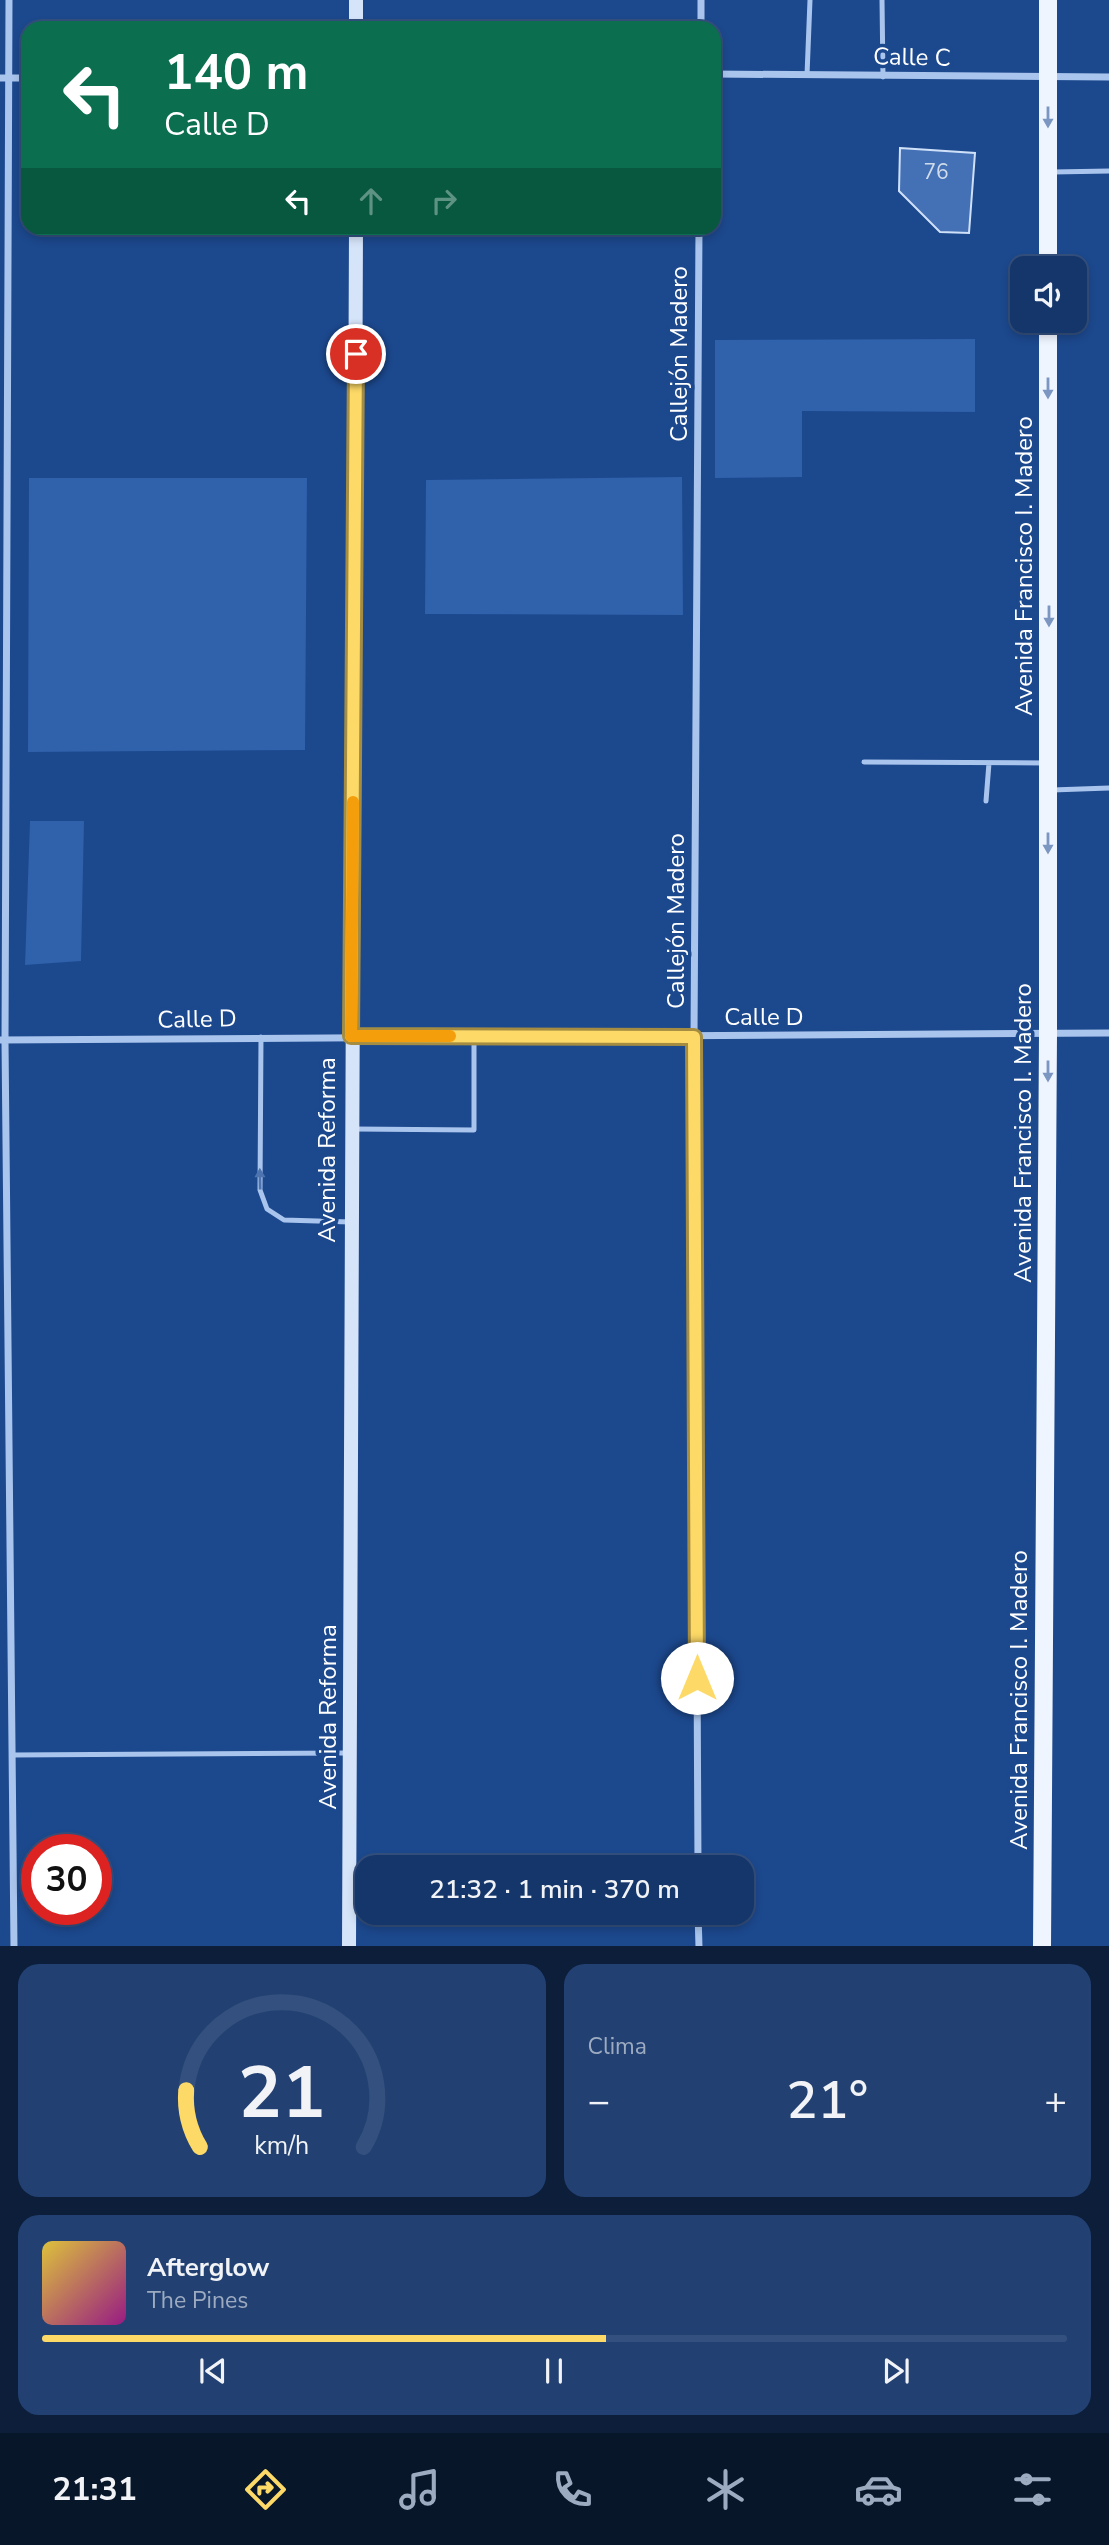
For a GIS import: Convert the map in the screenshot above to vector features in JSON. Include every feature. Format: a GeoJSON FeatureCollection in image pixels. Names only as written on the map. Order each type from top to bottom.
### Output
{"type":"FeatureCollection","features":[{"type":"Feature","properties":{"kind":"main road"},"geometry":{"type":"LineString","coordinates":[[356,0],[356,21]]}},
{"type":"Feature","properties":{"kind":"main road"},"geometry":{"type":"LineString","coordinates":[[1048,0],[1048,256]]}},
{"type":"Feature","properties":{"kind":"main road","name":"Avenida Reforma"},"geometry":{"type":"LineString","coordinates":[[349,1946],[349,1222],[352,1129],[356,235]]}},
{"type":"Feature","properties":{"kind":"main road","name":"Avenida Francisco I. Madero"},"geometry":{"type":"LineString","coordinates":[[1042,1946],[1048,1034],[1048,333]]}},
{"type":"Feature","properties":{"kind":"street"},"geometry":{"type":"LineString","coordinates":[[9,0],[4,78],[3,1041],[14,1946]]}},
{"type":"Feature","properties":{"kind":"street"},"geometry":{"type":"LineString","coordinates":[[701,0],[701,21]]}},
{"type":"Feature","properties":{"kind":"street","name":"Calle C"},"geometry":{"type":"LineString","coordinates":[[721,75],[1109,77]]}},
{"type":"Feature","properties":{"kind":"street","name":"Callejón Madero"},"geometry":{"type":"LineString","coordinates":[[698,1855],[694,1037],[699,235]]}},
{"type":"Feature","properties":{"kind":"street","name":"Calle D"},"geometry":{"type":"LineString","coordinates":[[3,1041],[351,1036],[694,1037],[1109,1033]]}},
{"type":"Feature","properties":{"kind":"street"},"geometry":{"type":"LineString","coordinates":[[698,1925],[699,1946]]}},
{"type":"Feature","properties":{"kind":"lane"},"geometry":{"type":"LineString","coordinates":[[807,75],[810,0]]}},
{"type":"Feature","properties":{"kind":"lane"},"geometry":{"type":"LineString","coordinates":[[882,0],[883,76]]}},
{"type":"Feature","properties":{"kind":"lane"},"geometry":{"type":"LineString","coordinates":[[1048,172],[1109,171]]}},
{"type":"Feature","properties":{"kind":"lane"},"geometry":{"type":"LineString","coordinates":[[864,762],[1049,764]]}},
{"type":"Feature","properties":{"kind":"lane"},"geometry":{"type":"LineString","coordinates":[[986,801],[989,762]]}},
{"type":"Feature","properties":{"kind":"lane"},"geometry":{"type":"LineString","coordinates":[[1048,790],[1109,788]]}},
{"type":"Feature","properties":{"kind":"lane"},"geometry":{"type":"LineString","coordinates":[[352,1129],[474,1130],[474,1036]]}},
{"type":"Feature","properties":{"kind":"lane"},"geometry":{"type":"LineString","coordinates":[[261,1037],[260,1189],[267,1209],[284,1220],[349,1222]]}},
{"type":"Feature","properties":{"kind":"lane"},"geometry":{"type":"LineString","coordinates":[[12,1755],[351,1753]]}},
{"type":"Feature","properties":{"kind":"shaded area"},"geometry":{"type":"Polygon","coordinates":[[[975,339],[975,412],[802,411],[802,477],[715,478],[715,340],[975,339]]]}},
{"type":"Feature","properties":{"kind":"shaded area"},"geometry":{"type":"Polygon","coordinates":[[[682,477],[683,615],[425,614],[426,480],[682,477]]]}},
{"type":"Feature","properties":{"kind":"shaded area"},"geometry":{"type":"Polygon","coordinates":[[[29,478],[307,478],[305,750],[28,752],[29,478]]]}},
{"type":"Feature","properties":{"kind":"shaded area"},"geometry":{"type":"Polygon","coordinates":[[[30,821],[84,821],[81,961],[25,965],[30,821]]]}},
{"type":"Feature","properties":{"kind":"building"},"geometry":{"type":"Polygon","coordinates":[[[900,148],[975,153],[969,233],[940,232],[899,191],[900,148]]]}},
{"type":"Feature","properties":{"kind":"slow traffic"},"geometry":{"type":"LineString","coordinates":[[353,802],[351,1036],[450,1036]]}},
{"type":"Feature","properties":{"kind":"route"},"geometry":{"type":"LineString","coordinates":[[356,354],[351,1036],[694,1037],[697,1678]]}}]}
